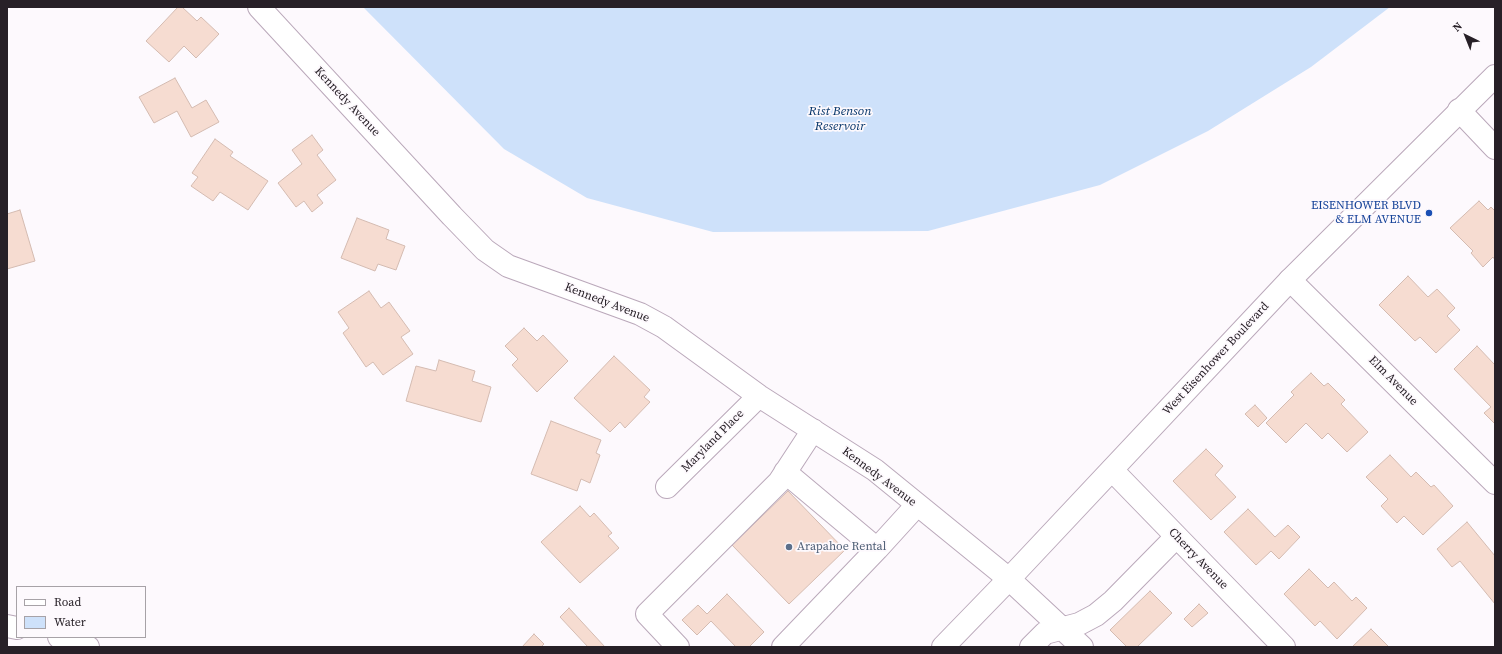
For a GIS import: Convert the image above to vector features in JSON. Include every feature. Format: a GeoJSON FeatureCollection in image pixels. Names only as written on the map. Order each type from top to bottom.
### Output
{"type":"FeatureCollection","features":[{"type":"Feature","properties":{"kind":"main road","name":"Kennedy Avenue"},"geometry":{"type":"LineString","coordinates":[[259,7],[485,250],[508,266],[640,314],[664,326],[759,396],[875,470],[1009,579],[1082,647]]}},
{"type":"Feature","properties":{"kind":"main road","name":"West Eisenhower Boulevard"},"geometry":{"type":"LineString","coordinates":[[942,647],[1009,579],[1290,280],[1459,110],[1495,76]]}},
{"type":"Feature","properties":{"kind":"main road"},"geometry":{"type":"LineString","coordinates":[[1459,110],[1495,148]]}},
{"type":"Feature","properties":{"kind":"main road","name":"Elm Avenue"},"geometry":{"type":"LineString","coordinates":[[1290,280],[1495,483]]}},
{"type":"Feature","properties":{"kind":"main road","name":"Maryland Place"},"geometry":{"type":"LineString","coordinates":[[667,487],[759,396]]}},
{"type":"Feature","properties":{"kind":"main road"},"geometry":{"type":"LineString","coordinates":[[678,647],[647,614],[778,482],[813,430]]}},
{"type":"Feature","properties":{"kind":"main road","name":"Cherry Avenue"},"geometry":{"type":"LineString","coordinates":[[1112,470],[1284,647]]}},
{"type":"Feature","properties":{"kind":"main road"},"geometry":{"type":"LineString","coordinates":[[785,472],[878,549]]}},
{"type":"Feature","properties":{"kind":"main road"},"geometry":{"type":"LineString","coordinates":[[783,647],[878,549],[917,505]]}},
{"type":"Feature","properties":{"kind":"main road"},"geometry":{"type":"LineString","coordinates":[[1030,647],[1045,633],[1083,622],[1096,615],[1176,537]]}},
{"type":"Feature","properties":{"kind":"main road"},"geometry":{"type":"LineString","coordinates":[[63,638],[76,641],[88,647]]}},
{"type":"Feature","properties":{"kind":"water","name":"Rist Benson Reservoir"},"geometry":{"type":"Polygon","coordinates":[[[363,7],[1390,7],[1311,67],[1208,131],[1100,185],[928,231],[713,232],[587,198],[504,149],[363,7]]]}},
{"type":"Feature","properties":{"kind":"building"},"geometry":{"type":"Polygon","coordinates":[[[178,7],[182,7],[197,21],[201,17],[219,34],[196,58],[184,46],[169,62],[146,41],[178,7]]]}},
{"type":"Feature","properties":{"kind":"building"},"geometry":{"type":"Polygon","coordinates":[[[175,78],[192,108],[206,100],[219,122],[191,137],[177,111],[154,123],[139,97],[175,78]]]}},
{"type":"Feature","properties":{"kind":"building"},"geometry":{"type":"Polygon","coordinates":[[[312,135],[323,150],[317,155],[336,180],[317,195],[323,203],[312,212],[304,201],[296,207],[278,183],[302,164],[292,150],[312,135]]]}},
{"type":"Feature","properties":{"kind":"building"},"geometry":{"type":"Polygon","coordinates":[[[215,139],[233,152],[230,156],[268,181],[248,210],[220,192],[213,201],[191,186],[198,177],[192,173],[215,139]]]}},
{"type":"Feature","properties":{"kind":"building"},"geometry":{"type":"Polygon","coordinates":[[[1479,201],[1488,210],[1491,207],[1495,211],[1495,260],[1493,257],[1483,267],[1471,253],[1473,251],[1450,228],[1479,201]]]}},
{"type":"Feature","properties":{"kind":"building"},"geometry":{"type":"Polygon","coordinates":[[[20,210],[35,261],[7,269],[7,214],[20,210]]]}},
{"type":"Feature","properties":{"kind":"building"},"geometry":{"type":"Polygon","coordinates":[[[357,218],[389,230],[386,239],[405,246],[396,270],[378,264],[375,271],[341,258],[357,218]]]}},
{"type":"Feature","properties":{"kind":"building"},"geometry":{"type":"Polygon","coordinates":[[[1408,276],[1428,297],[1437,289],[1455,308],[1447,316],[1460,330],[1436,353],[1420,337],[1415,341],[1379,305],[1408,276]]]}},
{"type":"Feature","properties":{"kind":"building"},"geometry":{"type":"Polygon","coordinates":[[[369,291],[381,308],[389,302],[410,331],[401,337],[413,354],[383,375],[373,362],[366,367],[343,333],[349,328],[338,312],[369,291]]]}},
{"type":"Feature","properties":{"kind":"building"},"geometry":{"type":"Polygon","coordinates":[[[524,328],[537,341],[543,335],[568,361],[537,392],[512,365],[518,359],[505,346],[524,328]]]}},
{"type":"Feature","properties":{"kind":"building"},"geometry":{"type":"Polygon","coordinates":[[[1477,346],[1494,364],[1495,363],[1495,424],[1484,413],[1491,407],[1454,369],[1477,346]]]}},
{"type":"Feature","properties":{"kind":"building"},"geometry":{"type":"Polygon","coordinates":[[[614,356],[650,390],[644,397],[650,402],[625,428],[620,422],[610,432],[574,398],[614,356]]]}},
{"type":"Feature","properties":{"kind":"building"},"geometry":{"type":"Polygon","coordinates":[[[439,360],[475,371],[472,381],[491,387],[481,422],[406,401],[416,366],[436,371],[439,360]]]}},
{"type":"Feature","properties":{"kind":"building"},"geometry":{"type":"Polygon","coordinates":[[[1311,373],[1324,386],[1328,383],[1345,400],[1341,404],[1368,432],[1347,452],[1328,433],[1322,439],[1306,423],[1286,443],[1266,423],[1294,395],[1291,392],[1311,373]]]}},
{"type":"Feature","properties":{"kind":"building"},"geometry":{"type":"Polygon","coordinates":[[[1255,405],[1267,418],[1258,427],[1245,414],[1255,405]]]}},
{"type":"Feature","properties":{"kind":"building"},"geometry":{"type":"Polygon","coordinates":[[[551,421],[601,440],[596,453],[600,455],[590,483],[581,479],[577,491],[531,474],[551,421]]]}},
{"type":"Feature","properties":{"kind":"building"},"geometry":{"type":"Polygon","coordinates":[[[1206,449],[1223,466],[1215,475],[1236,497],[1211,520],[1173,481],[1206,449]]]}},
{"type":"Feature","properties":{"kind":"building"},"geometry":{"type":"Polygon","coordinates":[[[1390,455],[1411,477],[1416,472],[1431,487],[1434,485],[1453,506],[1423,535],[1404,516],[1397,523],[1381,506],[1388,499],[1366,477],[1390,455]]]}},
{"type":"Feature","properties":{"kind":"building","name":"Arapahoe Rental"},"geometry":{"type":"Polygon","coordinates":[[[788,491],[845,550],[789,604],[732,545],[788,491]]]}},
{"type":"Feature","properties":{"kind":"building"},"geometry":{"type":"Polygon","coordinates":[[[580,506],[590,517],[594,513],[612,533],[608,536],[619,548],[580,583],[541,542],[580,506]]]}},
{"type":"Feature","properties":{"kind":"building"},"geometry":{"type":"Polygon","coordinates":[[[1248,509],[1275,537],[1288,525],[1300,537],[1279,559],[1271,551],[1256,565],[1224,532],[1248,509]]]}},
{"type":"Feature","properties":{"kind":"building"},"geometry":{"type":"Polygon","coordinates":[[[1467,522],[1495,556],[1495,604],[1460,561],[1452,567],[1437,549],[1467,522]]]}},
{"type":"Feature","properties":{"kind":"building"},"geometry":{"type":"Polygon","coordinates":[[[1309,569],[1328,588],[1334,582],[1352,601],[1356,597],[1367,608],[1337,639],[1320,621],[1315,626],[1284,594],[1309,569]]]}},
{"type":"Feature","properties":{"kind":"building"},"geometry":{"type":"Polygon","coordinates":[[[1150,591],[1172,613],[1137,647],[1127,647],[1110,630],[1150,591]]]}},
{"type":"Feature","properties":{"kind":"building"},"geometry":{"type":"Polygon","coordinates":[[[727,594],[764,632],[749,647],[736,647],[711,621],[697,635],[682,620],[698,605],[707,614],[727,594]]]}},
{"type":"Feature","properties":{"kind":"building"},"geometry":{"type":"Polygon","coordinates":[[[1199,604],[1208,613],[1192,627],[1184,619],[1199,604]]]}},
{"type":"Feature","properties":{"kind":"building"},"geometry":{"type":"Polygon","coordinates":[[[569,608],[605,647],[588,647],[560,617],[569,608]]]}},
{"type":"Feature","properties":{"kind":"building"},"geometry":{"type":"Polygon","coordinates":[[[1371,629],[1389,647],[1352,647],[1371,629]]]}},
{"type":"Feature","properties":{"kind":"building"},"geometry":{"type":"Polygon","coordinates":[[[534,634],[544,644],[541,647],[522,647],[534,634]]]}},
{"type":"Feature","properties":{"kind":"place","name":"EISENHOWER BLVD & ELM AVENUE"},"geometry":{"type":"Point","coordinates":[1429,213]}},
{"type":"Feature","properties":{"kind":"place","name":"Arapahoe Rental"},"geometry":{"type":"Point","coordinates":[789,547]}}]}
